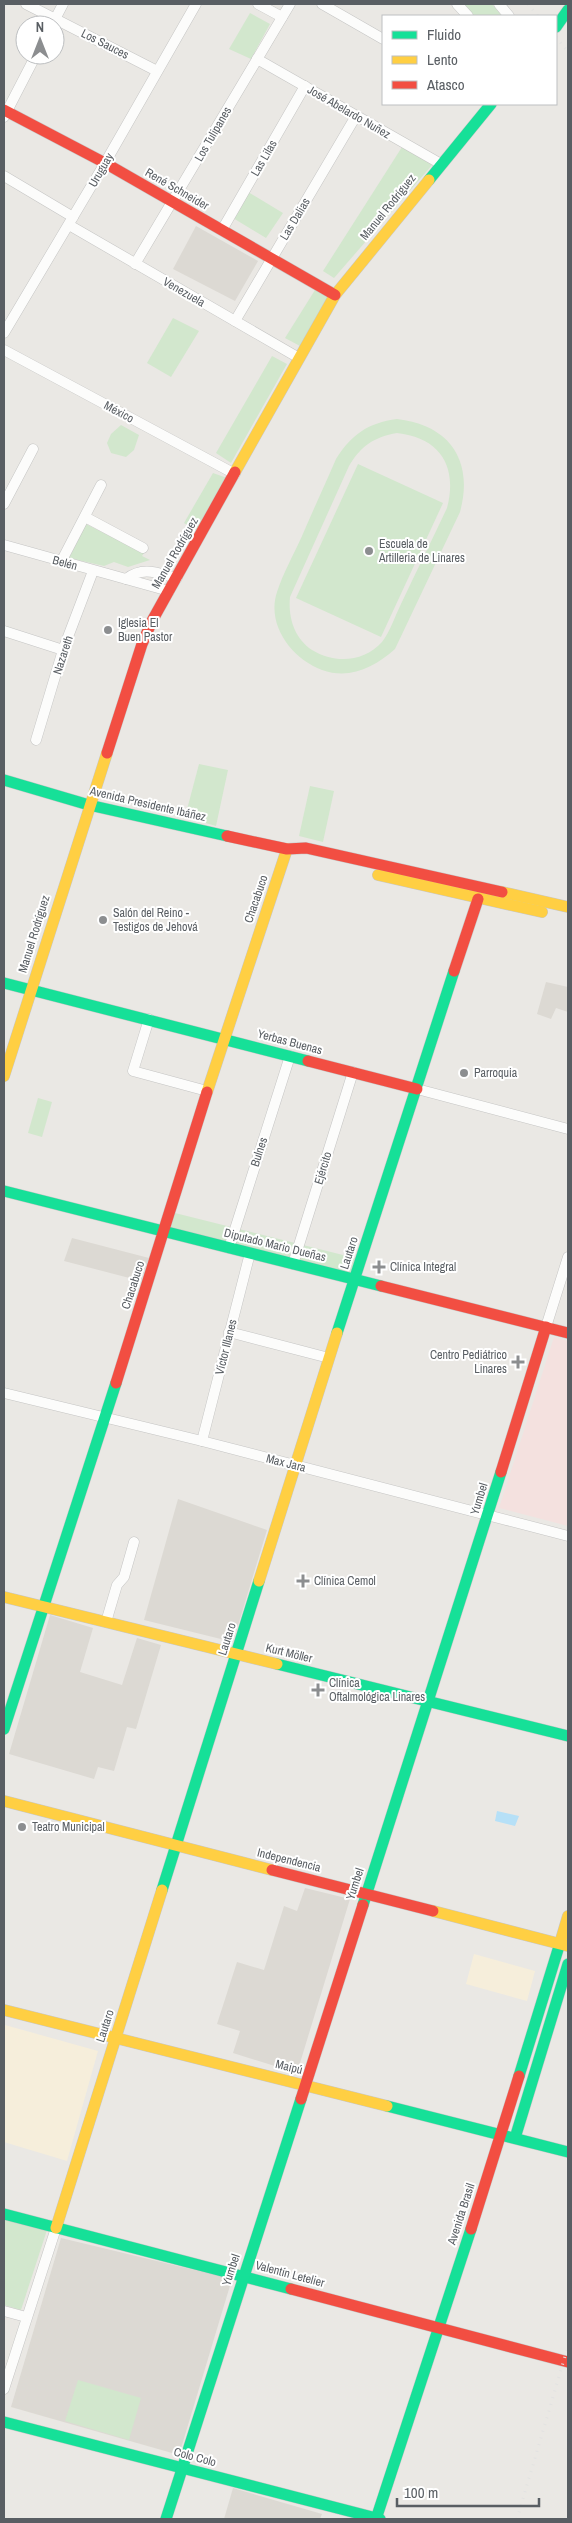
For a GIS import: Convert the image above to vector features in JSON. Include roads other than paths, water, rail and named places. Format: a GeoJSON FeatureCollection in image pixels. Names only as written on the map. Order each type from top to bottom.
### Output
{"type":"FeatureCollection","features":[{"type":"Feature","properties":{"kind":"street","name":"Los Sauces"},"geometry":{"type":"LineString","coordinates":[[26,4],[42,15]]}},
{"type":"Feature","properties":{"kind":"street"},"geometry":{"type":"LineString","coordinates":[[57,15],[63,4]]}},
{"type":"Feature","properties":{"kind":"street","name":"Uruguay"},"geometry":{"type":"LineString","coordinates":[[4,334],[196,4]]}},
{"type":"Feature","properties":{"kind":"street"},"geometry":{"type":"LineString","coordinates":[[258,4],[282,17]]}},
{"type":"Feature","properties":{"kind":"street","name":"Los Tulipanes"},"geometry":{"type":"LineString","coordinates":[[135,264],[290,4]]}},
{"type":"Feature","properties":{"kind":"street"},"geometry":{"type":"LineString","coordinates":[[322,4],[382,38]]}},
{"type":"Feature","properties":{"kind":"street"},"geometry":{"type":"LineString","coordinates":[[457,4],[467,15]]}},
{"type":"Feature","properties":{"kind":"street"},"geometry":{"type":"LineString","coordinates":[[499,4],[509,15]]}},
{"type":"Feature","properties":{"kind":"street"},"geometry":{"type":"LineString","coordinates":[[557,25],[565,12]]}},
{"type":"Feature","properties":{"kind":"street","name":"Los Sauces"},"geometry":{"type":"LineString","coordinates":[[65,28],[157,71]]}},
{"type":"Feature","properties":{"kind":"street","name":"José Abelardo Nuñez"},"geometry":{"type":"LineString","coordinates":[[257,59],[441,164]]}},
{"type":"Feature","properties":{"kind":"street"},"geometry":{"type":"LineString","coordinates":[[5,114],[31,65]]}},
{"type":"Feature","properties":{"kind":"street","name":"Las Lilas"},"geometry":{"type":"LineString","coordinates":[[222,230],[305,86]]}},
{"type":"Feature","properties":{"kind":"street","name":"Manuel Rodríguez"},"geometry":{"type":"LineString","coordinates":[[4,1076],[142,644],[169,591],[335,295],[490,105]]}},
{"type":"Feature","properties":{"kind":"street","name":"René Schneider"},"geometry":{"type":"LineString","coordinates":[[5,114],[105,163],[335,295]]}},
{"type":"Feature","properties":{"kind":"street","name":"Las Dalias"},"geometry":{"type":"LineString","coordinates":[[235,321],[356,116]]}},
{"type":"Feature","properties":{"kind":"street","name":"Venezuela"},"geometry":{"type":"LineString","coordinates":[[4,176],[135,264],[300,358]]}},
{"type":"Feature","properties":{"kind":"street","name":"México"},"geometry":{"type":"LineString","coordinates":[[4,350],[235,474]]}},
{"type":"Feature","properties":{"kind":"street"},"geometry":{"type":"LineString","coordinates":[[4,504],[33,449]]}},
{"type":"Feature","properties":{"kind":"street"},"geometry":{"type":"LineString","coordinates":[[61,562],[101,485]]}},
{"type":"Feature","properties":{"kind":"street"},"geometry":{"type":"LineString","coordinates":[[84,517],[143,548]]}},
{"type":"Feature","properties":{"kind":"street","name":"Belén"},"geometry":{"type":"LineString","coordinates":[[4,545],[169,591]]}},
{"type":"Feature","properties":{"kind":"street"},"geometry":{"type":"LineString","coordinates":[[126,580],[134,573],[146,570],[177,578]]}},
{"type":"Feature","properties":{"kind":"street","name":"Nazareth"},"geometry":{"type":"LineString","coordinates":[[36,740],[63,650],[93,571]]}},
{"type":"Feature","properties":{"kind":"street"},"geometry":{"type":"LineString","coordinates":[[4,631],[63,650]]}},
{"type":"Feature","properties":{"kind":"street","name":"Avenida Presidente Ibáñez"},"geometry":{"type":"LineString","coordinates":[[4,780],[89,805],[288,849],[306,848],[568,907]]}},
{"type":"Feature","properties":{"kind":"street","name":"Avenida Presidente Ibáñez"},"geometry":{"type":"LineString","coordinates":[[288,849],[303,858],[568,918]]}},
{"type":"Feature","properties":{"kind":"street","name":"Chacabuco"},"geometry":{"type":"LineString","coordinates":[[4,1729],[8,1699],[44,1607],[165,1231],[223,1039],[288,849]]}},
{"type":"Feature","properties":{"kind":"street"},"geometry":{"type":"LineString","coordinates":[[477,886],[478,899]]}},
{"type":"Feature","properties":{"kind":"street","name":"Lautaro"},"geometry":{"type":"LineString","coordinates":[[4,2389],[297,1466],[329,1358],[478,899]]}},
{"type":"Feature","properties":{"kind":"street","name":"Yerbas Buenas"},"geometry":{"type":"LineString","coordinates":[[4,983],[568,1129]]}},
{"type":"Feature","properties":{"kind":"street"},"geometry":{"type":"LineString","coordinates":[[148,1019],[133,1071],[207,1091]]}},
{"type":"Feature","properties":{"kind":"street","name":"Bulnes"},"geometry":{"type":"LineString","coordinates":[[229,1248],[290,1056]]}},
{"type":"Feature","properties":{"kind":"street","name":"Ejército"},"geometry":{"type":"LineString","coordinates":[[293,1264],[353,1072]]}},
{"type":"Feature","properties":{"kind":"street","name":"Diputado Mario Dueñas"},"geometry":{"type":"LineString","coordinates":[[4,1191],[568,1333]]}},
{"type":"Feature","properties":{"kind":"street","name":"Víctor Illanes"},"geometry":{"type":"LineString","coordinates":[[202,1441],[250,1253]]}},
{"type":"Feature","properties":{"kind":"street","name":"Yumbel"},"geometry":{"type":"LineString","coordinates":[[166,2519],[488,1516],[568,1257]]}},
{"type":"Feature","properties":{"kind":"street"},"geometry":{"type":"LineString","coordinates":[[229,1332],[329,1358]]}},
{"type":"Feature","properties":{"kind":"street","name":"Max Jara"},"geometry":{"type":"LineString","coordinates":[[4,1393],[202,1441],[568,1536]]}},
{"type":"Feature","properties":{"kind":"street"},"geometry":{"type":"LineString","coordinates":[[106,1622],[117,1585],[124,1577],[134,1542]]}},
{"type":"Feature","properties":{"kind":"street","name":"Kurt Möller"},"geometry":{"type":"LineString","coordinates":[[4,1597],[568,1736]]}},
{"type":"Feature","properties":{"kind":"street","name":"Independencia"},"geometry":{"type":"LineString","coordinates":[[4,1801],[564,1945]]}},
{"type":"Feature","properties":{"kind":"street","name":"Avenida Brasil"},"geometry":{"type":"LineString","coordinates":[[378,2519],[438,2328],[564,1945],[568,1916]]}},
{"type":"Feature","properties":{"kind":"street"},"geometry":{"type":"LineString","coordinates":[[515,2138],[568,1964]]}},
{"type":"Feature","properties":{"kind":"street","name":"Maipú"},"geometry":{"type":"LineString","coordinates":[[4,2010],[568,2152]]}},
{"type":"Feature","properties":{"kind":"street","name":"Valentín Letelier"},"geometry":{"type":"LineString","coordinates":[[4,2214],[568,2362]]}},
{"type":"Feature","properties":{"kind":"street"},"geometry":{"type":"LineString","coordinates":[[4,2311],[26,2317]]}},
{"type":"Feature","properties":{"kind":"street","name":"Colo Colo"},"geometry":{"type":"LineString","coordinates":[[4,2422],[378,2519]]}},
{"type":"Feature","properties":{"kind":"water"},"geometry":{"type":"Polygon","coordinates":[[[497,1811],[519,1816],[515,1826],[495,1821],[497,1811]]]}},
{"type":"Feature","properties":{"kind":"railway"},"geometry":{"type":"LineString","coordinates":[[528,4],[537,15]]}},
{"type":"Feature","properties":{"kind":"railway"},"geometry":{"type":"LineString","coordinates":[[557,38],[568,52]]}},
{"type":"Feature","properties":{"kind":"railway"},"geometry":{"type":"LineString","coordinates":[[517,2519],[568,2346]]}},
{"type":"Feature","properties":{"kind":"place","name":"Escuela de Artilleria de Linares"},"geometry":{"type":"Point","coordinates":[369,551]}},
{"type":"Feature","properties":{"kind":"place","name":"Iglesia El Buen Pastor"},"geometry":{"type":"Point","coordinates":[108,630]}},
{"type":"Feature","properties":{"kind":"place","name":"Salón del Reino - Testigos de Jehová"},"geometry":{"type":"Point","coordinates":[103,920]}},
{"type":"Feature","properties":{"kind":"place","name":"Parroquia"},"geometry":{"type":"Point","coordinates":[464,1073]}},
{"type":"Feature","properties":{"kind":"place","name":"Clínica Integral"},"geometry":{"type":"Point","coordinates":[379,1267]}},
{"type":"Feature","properties":{"kind":"place","name":"Centro Pediátrico Linares"},"geometry":{"type":"Point","coordinates":[518,1362]}},
{"type":"Feature","properties":{"kind":"place","name":"Clínica Cemol"},"geometry":{"type":"Point","coordinates":[303,1581]}},
{"type":"Feature","properties":{"kind":"place","name":"Clínica Oftalmológica Linares"},"geometry":{"type":"Point","coordinates":[318,1690]}},
{"type":"Feature","properties":{"kind":"place","name":"Teatro Municipal"},"geometry":{"type":"Point","coordinates":[22,1827]}}]}
